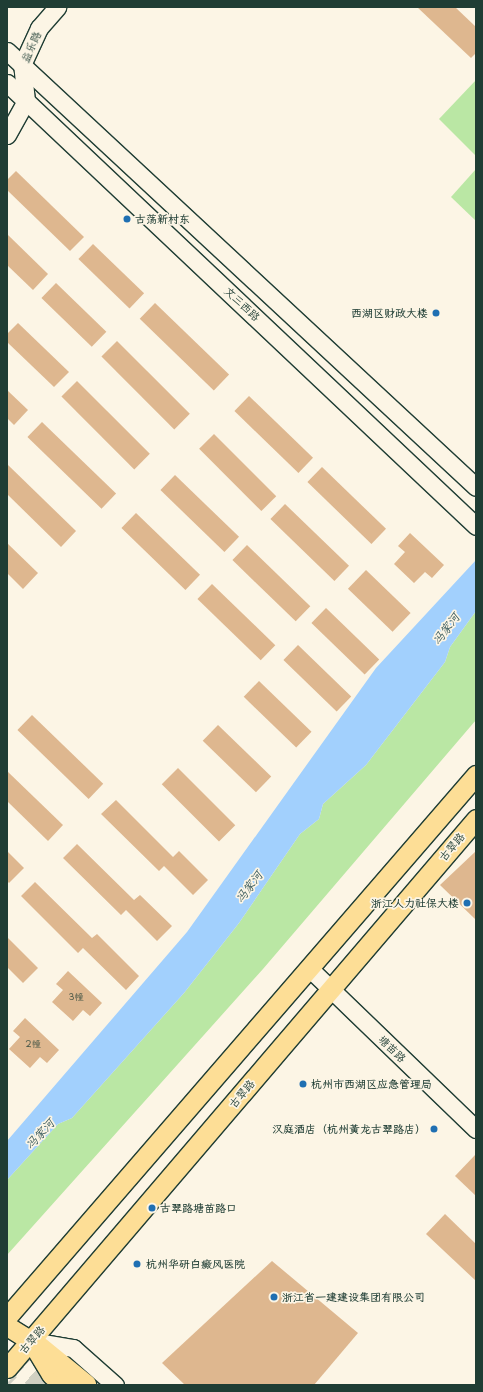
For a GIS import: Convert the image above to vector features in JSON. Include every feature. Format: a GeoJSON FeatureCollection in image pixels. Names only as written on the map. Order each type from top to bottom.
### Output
{"type":"FeatureCollection","features":[{"type":"Feature","properties":{"kind":"highway"},"geometry":{"type":"LineString","coordinates":[[31,1341],[85,1385]]}},
{"type":"Feature","properties":{"kind":"main road","name":"益乐路"},"geometry":{"type":"LineString","coordinates":[[26,101],[22,65],[40,28],[57,7]]}},
{"type":"Feature","properties":{"kind":"main road"},"geometry":{"type":"LineString","coordinates":[[7,51],[476,487]]}},
{"type":"Feature","properties":{"kind":"main road","name":"文三西路"},"geometry":{"type":"LineString","coordinates":[[7,83],[474,524]]}},
{"type":"Feature","properties":{"kind":"main road"},"geometry":{"type":"LineString","coordinates":[[7,135],[26,101]]}},
{"type":"Feature","properties":{"kind":"main road"},"geometry":{"type":"LineString","coordinates":[[7,1317],[476,775]]}},
{"type":"Feature","properties":{"kind":"main road","name":"古翠路"},"geometry":{"type":"LineString","coordinates":[[7,1368],[476,819]]}},
{"type":"Feature","properties":{"kind":"main road","name":"塘苗路"},"geometry":{"type":"LineString","coordinates":[[309,968],[476,1129]]}},
{"type":"Feature","properties":{"kind":"main road"},"geometry":{"type":"LineString","coordinates":[[7,1326],[31,1341],[73,1348],[115,1385]]}},
{"type":"Feature","properties":{"kind":"main road"},"geometry":{"type":"LineString","coordinates":[[31,1341],[51,1374],[63,1385]]}},
{"type":"Feature","properties":{"kind":"green space"},"geometry":{"type":"Polygon","coordinates":[[[476,80],[476,156],[439,119],[476,80]]]}},
{"type":"Feature","properties":{"kind":"green space"},"geometry":{"type":"Polygon","coordinates":[[[476,169],[476,221],[451,197],[476,169]]]}},
{"type":"Feature","properties":{"kind":"green space"},"geometry":{"type":"Polygon","coordinates":[[[476,611],[476,720],[263,969],[7,1255],[7,1180],[58,1124],[72,1118],[184,993],[239,923],[300,834],[319,819],[323,804],[366,765],[445,662],[450,647],[476,611]]]}},
{"type":"Feature","properties":{"kind":"water","name":"冯家河"},"geometry":{"type":"Polygon","coordinates":[[[476,560],[476,611],[450,647],[445,662],[366,765],[323,804],[319,819],[300,834],[239,923],[184,993],[72,1118],[58,1124],[7,1180],[7,1141],[187,932],[376,668],[476,560]]]}},
{"type":"Feature","properties":{"kind":"building"},"geometry":{"type":"Polygon","coordinates":[[[417,7],[455,7],[476,27],[476,53],[471,58],[417,7]]]}},
{"type":"Feature","properties":{"kind":"building"},"geometry":{"type":"Polygon","coordinates":[[[16,171],[84,237],[70,251],[7,190],[7,180],[16,171]]]}},
{"type":"Feature","properties":{"kind":"building"},"geometry":{"type":"Polygon","coordinates":[[[7,234],[48,274],[33,290],[7,265],[7,234]]]}},
{"type":"Feature","properties":{"kind":"building"},"geometry":{"type":"Polygon","coordinates":[[[93,244],[144,293],[129,308],[78,259],[93,244]]]}},
{"type":"Feature","properties":{"kind":"building"},"geometry":{"type":"Polygon","coordinates":[[[56,283],[106,332],[92,347],[41,298],[56,283]]]}},
{"type":"Feature","properties":{"kind":"building"},"geometry":{"type":"Polygon","coordinates":[[[155,303],[229,375],[214,390],[140,319],[155,303]]]}},
{"type":"Feature","properties":{"kind":"building"},"geometry":{"type":"Polygon","coordinates":[[[18,323],[69,372],[54,387],[7,342],[7,334],[18,323]]]}},
{"type":"Feature","properties":{"kind":"building"},"geometry":{"type":"Polygon","coordinates":[[[117,341],[190,414],[174,429],[101,357],[117,341]]]}},
{"type":"Feature","properties":{"kind":"building"},"geometry":{"type":"Polygon","coordinates":[[[77,381],[150,454],[134,469],[61,397],[77,381]]]}},
{"type":"Feature","properties":{"kind":"building"},"geometry":{"type":"Polygon","coordinates":[[[7,390],[28,410],[14,425],[7,418],[7,390]]]}},
{"type":"Feature","properties":{"kind":"building"},"geometry":{"type":"Polygon","coordinates":[[[249,396],[313,458],[298,473],[234,411],[249,396]]]}},
{"type":"Feature","properties":{"kind":"building"},"geometry":{"type":"Polygon","coordinates":[[[42,422],[116,494],[102,509],[27,437],[42,422]]]}},
{"type":"Feature","properties":{"kind":"building"},"geometry":{"type":"Polygon","coordinates":[[[214,434],[276,496],[261,511],[199,449],[214,434]]]}},
{"type":"Feature","properties":{"kind":"building"},"geometry":{"type":"Polygon","coordinates":[[[7,464],[76,531],[61,547],[7,494],[7,464]]]}},
{"type":"Feature","properties":{"kind":"building"},"geometry":{"type":"Polygon","coordinates":[[[322,467],[386,529],[371,544],[307,482],[322,467]]]}},
{"type":"Feature","properties":{"kind":"building"},"geometry":{"type":"Polygon","coordinates":[[[175,475],[239,537],[224,552],[160,490],[175,475]]]}},
{"type":"Feature","properties":{"kind":"building"},"geometry":{"type":"Polygon","coordinates":[[[285,504],[349,566],[334,581],[270,519],[285,504]]]}},
{"type":"Feature","properties":{"kind":"building"},"geometry":{"type":"Polygon","coordinates":[[[136,513],[200,575],[185,590],[121,528],[136,513]]]}},
{"type":"Feature","properties":{"kind":"building"},"geometry":{"type":"Polygon","coordinates":[[[410,533],[444,565],[432,578],[425,572],[414,583],[394,564],[405,552],[398,546],[410,533]]]}},
{"type":"Feature","properties":{"kind":"building"},"geometry":{"type":"Polygon","coordinates":[[[7,543],[38,573],[23,589],[7,573],[7,543]]]}},
{"type":"Feature","properties":{"kind":"building"},"geometry":{"type":"Polygon","coordinates":[[[247,545],[310,606],[296,621],[232,560],[247,545]]]}},
{"type":"Feature","properties":{"kind":"building"},"geometry":{"type":"Polygon","coordinates":[[[366,570],[411,613],[393,632],[348,589],[366,570]]]}},
{"type":"Feature","properties":{"kind":"building"},"geometry":{"type":"Polygon","coordinates":[[[212,584],[275,645],[261,660],[197,599],[212,584]]]}},
{"type":"Feature","properties":{"kind":"building"},"geometry":{"type":"Polygon","coordinates":[[[326,608],[379,659],[365,675],[311,623],[326,608]]]}},
{"type":"Feature","properties":{"kind":"building"},"geometry":{"type":"Polygon","coordinates":[[[298,645],[351,696],[337,712],[283,660],[298,645]]]}},
{"type":"Feature","properties":{"kind":"building"},"geometry":{"type":"Polygon","coordinates":[[[259,681],[312,732],[296,748],[244,697],[259,681]]]}},
{"type":"Feature","properties":{"kind":"building"},"geometry":{"type":"Polygon","coordinates":[[[32,715],[103,784],[89,799],[17,730],[32,715]]]}},
{"type":"Feature","properties":{"kind":"building"},"geometry":{"type":"Polygon","coordinates":[[[218,725],[271,776],[256,792],[203,741],[218,725]]]}},
{"type":"Feature","properties":{"kind":"building"},"geometry":{"type":"Polygon","coordinates":[[[178,768],[235,825],[219,842],[162,784],[178,768]]]}},
{"type":"Feature","properties":{"kind":"building"},"geometry":{"type":"Polygon","coordinates":[[[7,771],[63,825],[48,841],[7,801],[7,771]]]}},
{"type":"Feature","properties":{"kind":"building"},"geometry":{"type":"Polygon","coordinates":[[[116,800],[173,857],[179,851],[208,880],[193,895],[164,866],[159,871],[101,814],[116,800]]]}},
{"type":"Feature","properties":{"kind":"building"},"geometry":{"type":"Polygon","coordinates":[[[77,844],[134,900],[140,895],[172,926],[157,941],[126,910],[121,915],[63,858],[77,844]]]}},
{"type":"Feature","properties":{"kind":"building"},"geometry":{"type":"Polygon","coordinates":[[[7,851],[24,868],[9,883],[7,881],[7,851]]]}},
{"type":"Feature","properties":{"kind":"building","name":"浙江人力社保大楼"},"geometry":{"type":"Polygon","coordinates":[[[476,851],[476,920],[440,885],[476,851]]]}},
{"type":"Feature","properties":{"kind":"building"},"geometry":{"type":"Polygon","coordinates":[[[35,882],[92,938],[97,934],[139,976],[126,990],[83,948],[78,953],[21,896],[35,882]]]}},
{"type":"Feature","properties":{"kind":"building"},"geometry":{"type":"Polygon","coordinates":[[[7,937],[38,968],[23,983],[7,967],[7,937]]]}},
{"type":"Feature","properties":{"kind":"building"},"geometry":{"type":"Polygon","coordinates":[[[68,971],[102,1003],[90,1016],[83,1010],[73,1021],[52,1002],[63,990],[56,984],[68,971]]]}},
{"type":"Feature","properties":{"kind":"building"},"geometry":{"type":"Polygon","coordinates":[[[25,1018],[59,1050],[47,1063],[40,1057],[30,1068],[9,1049],[20,1037],[13,1031],[25,1018]]]}},
{"type":"Feature","properties":{"kind":"building"},"geometry":{"type":"Polygon","coordinates":[[[476,1154],[476,1196],[455,1176],[476,1154]]]}},
{"type":"Feature","properties":{"kind":"building"},"geometry":{"type":"Polygon","coordinates":[[[445,1214],[476,1244],[476,1281],[426,1234],[445,1214]]]}},
{"type":"Feature","properties":{"kind":"building","name":"浙江省一建建设集团有限公司"},"geometry":{"type":"Polygon","coordinates":[[[272,1261],[358,1333],[314,1385],[185,1385],[162,1363],[272,1261]]]}},
{"type":"Feature","properties":{"kind":"tunnel"},"geometry":{"type":"LineString","coordinates":[[7,1353],[44,1385]]}},
{"type":"Feature","properties":{"kind":"place","name":"古荡新村东"},"geometry":{"type":"Point","coordinates":[127,219]}},
{"type":"Feature","properties":{"kind":"place","name":"西湖区财政大楼"},"geometry":{"type":"Point","coordinates":[436,313]}},
{"type":"Feature","properties":{"kind":"place","name":"浙江人力社保大楼"},"geometry":{"type":"Point","coordinates":[467,903]}},
{"type":"Feature","properties":{"kind":"place","name":"杭州市西湖区应急管理局"},"geometry":{"type":"Point","coordinates":[303,1084]}},
{"type":"Feature","properties":{"kind":"place","name":"汉庭酒店（杭州黄龙古翠路店）"},"geometry":{"type":"Point","coordinates":[434,1129]}},
{"type":"Feature","properties":{"kind":"place","name":"古翠路塘苗路口"},"geometry":{"type":"Point","coordinates":[152,1208]}},
{"type":"Feature","properties":{"kind":"place","name":"杭州华研白癜风医院"},"geometry":{"type":"Point","coordinates":[137,1264]}},
{"type":"Feature","properties":{"kind":"place","name":"浙江省一建建设集团有限公司"},"geometry":{"type":"Point","coordinates":[274,1297]}}]}
